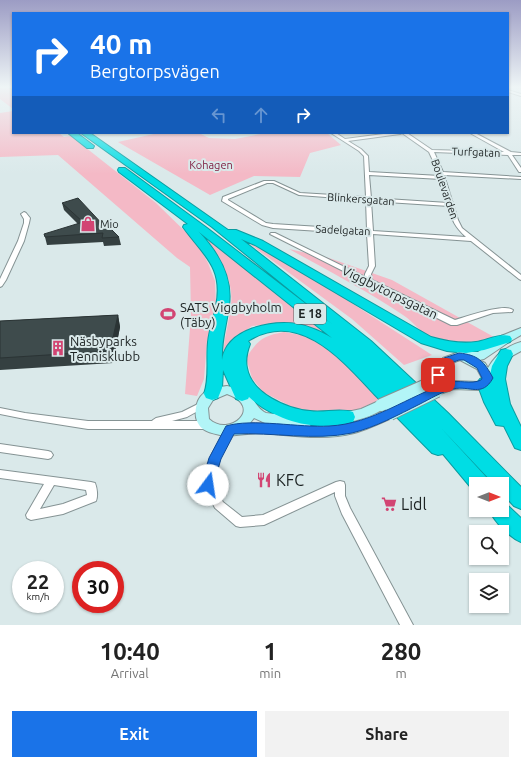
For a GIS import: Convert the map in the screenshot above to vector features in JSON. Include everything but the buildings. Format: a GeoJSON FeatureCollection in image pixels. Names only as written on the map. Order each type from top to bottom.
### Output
{"type":"FeatureCollection","features":[{"type":"Feature","properties":{"kind":"highway","name":"E 18"},"geometry":{"type":"LineString","coordinates":[[73,134],[203,230],[354,348],[432,429],[474,477]]}},
{"type":"Feature","properties":{"kind":"highway","name":"E 18"},"geometry":{"type":"LineString","coordinates":[[86,134],[216,225],[366,344],[442,418],[521,500]]}},
{"type":"Feature","properties":{"kind":"highway"},"geometry":{"type":"LineString","coordinates":[[119,167],[178,217],[198,237],[215,258],[223,281],[224,303],[215,340],[214,362],[216,384],[212,394]]}},
{"type":"Feature","properties":{"kind":"highway"},"geometry":{"type":"LineString","coordinates":[[216,225],[259,243],[426,340],[449,347],[475,348],[505,346],[499,365],[497,380],[502,402],[521,444]]}},
{"type":"Feature","properties":{"kind":"highway"},"geometry":{"type":"LineString","coordinates":[[360,302],[424,344],[462,357]]}},
{"type":"Feature","properties":{"kind":"highway"},"geometry":{"type":"LineString","coordinates":[[246,400],[231,376],[228,362],[233,348],[240,340],[250,334],[264,330],[272,328],[304,330],[325,341],[352,361],[469,480]]}},
{"type":"Feature","properties":{"kind":"highway"},"geometry":{"type":"LineString","coordinates":[[264,330],[249,337],[242,345],[238,356],[240,373],[248,388],[277,409],[296,416],[325,419],[347,417]]}},
{"type":"Feature","properties":{"kind":"highway"},"geometry":{"type":"LineString","coordinates":[[486,380],[492,402],[506,428],[521,444]]}},
{"type":"Feature","properties":{"kind":"highway"},"geometry":{"type":"LineString","coordinates":[[507,517],[521,532]]}},
{"type":"Feature","properties":{"kind":"main road"},"geometry":{"type":"LineString","coordinates":[[386,409],[317,423],[274,420],[258,414],[246,400],[228,390],[212,394],[206,399],[202,405],[202,419],[207,425],[215,429],[259,428],[304,432],[352,428],[386,409],[433,387],[453,385],[480,386],[486,380],[505,346],[521,331]]}},
{"type":"Feature","properties":{"kind":"main road"},"geometry":{"type":"LineString","coordinates":[[433,387],[438,375],[447,361],[462,357],[480,356],[505,346],[521,346]]}},
{"type":"Feature","properties":{"kind":"main road"},"geometry":{"type":"LineString","coordinates":[[462,357],[481,366],[486,380]]}},
{"type":"Feature","properties":{"kind":"main road"},"geometry":{"type":"LineString","coordinates":[[230,429],[236,428],[246,421],[251,412],[246,400]]}},
{"type":"Feature","properties":{"kind":"street"},"geometry":{"type":"LineString","coordinates":[[335,134],[346,140],[366,156],[372,266],[368,274],[368,282]]}},
{"type":"Feature","properties":{"kind":"street"},"geometry":{"type":"LineString","coordinates":[[346,140],[392,134]]}},
{"type":"Feature","properties":{"kind":"street","name":"Boulevarden"},"geometry":{"type":"LineString","coordinates":[[406,134],[431,151],[442,176],[455,220],[460,229],[521,278]]}},
{"type":"Feature","properties":{"kind":"street"},"geometry":{"type":"LineString","coordinates":[[474,134],[509,153],[521,171]]}},
{"type":"Feature","properties":{"kind":"street","name":"Turfgatan"},"geometry":{"type":"LineString","coordinates":[[431,151],[521,154]]}},
{"type":"Feature","properties":{"kind":"street"},"geometry":{"type":"LineString","coordinates":[[367,173],[521,178]]}},
{"type":"Feature","properties":{"kind":"street","name":"Sadelgatan"},"geometry":{"type":"LineString","coordinates":[[274,182],[266,182],[225,198],[226,202],[264,224],[273,226],[471,239]]}},
{"type":"Feature","properties":{"kind":"street","name":"Blinkersgatan"},"geometry":{"type":"LineString","coordinates":[[274,182],[299,194],[451,205]]}},
{"type":"Feature","properties":{"kind":"street"},"geometry":{"type":"LineString","coordinates":[[0,285],[17,251],[27,225],[28,219],[24,214]]}},
{"type":"Feature","properties":{"kind":"street","name":"Viggbytorpsgatan"},"geometry":{"type":"LineString","coordinates":[[273,234],[454,323],[493,311],[510,310]]}},
{"type":"Feature","properties":{"kind":"street"},"geometry":{"type":"LineString","coordinates":[[144,425],[184,415],[202,405]]}},
{"type":"Feature","properties":{"kind":"street"},"geometry":{"type":"LineString","coordinates":[[0,411],[88,425],[207,425]]}},
{"type":"Feature","properties":{"kind":"street"},"geometry":{"type":"LineString","coordinates":[[230,429],[215,458],[208,485],[219,504],[240,522],[264,520],[340,485],[340,496],[346,511],[407,625]]}},
{"type":"Feature","properties":{"kind":"street"},"geometry":{"type":"LineString","coordinates":[[0,448],[48,454]]}},
{"type":"Feature","properties":{"kind":"street"},"geometry":{"type":"LineString","coordinates":[[0,474],[91,486],[92,498],[77,505],[31,515],[51,481]]}},
{"type":"Feature","properties":{"kind":"green space"},"geometry":{"type":"Polygon","coordinates":[[[0,116],[12,116],[12,134],[60,134],[64,137],[71,136],[156,203],[197,243],[208,263],[215,281],[216,306],[207,341],[204,379],[197,396],[185,394],[191,315],[190,267],[177,258],[58,155],[0,157],[0,116]]]}},
{"type":"Feature","properties":{"kind":"green space","name":"Kohagen"},"geometry":{"type":"Polygon","coordinates":[[[154,134],[201,134],[209,138],[235,139],[261,134],[328,134],[341,145],[310,153],[300,177],[254,176],[210,195],[118,142],[154,134]]]}},
{"type":"Feature","properties":{"kind":"green space"},"geometry":{"type":"Polygon","coordinates":[[[210,241],[340,346],[306,327],[283,323],[252,326],[232,341],[223,355],[231,305],[231,296],[226,272],[218,256],[208,242],[210,241]]]}},
{"type":"Feature","properties":{"kind":"green space"},"geometry":{"type":"Polygon","coordinates":[[[247,242],[288,262],[432,355],[404,365],[352,319],[247,242]]]}},
{"type":"Feature","properties":{"kind":"green space"},"geometry":{"type":"Polygon","coordinates":[[[289,249],[329,258],[392,280],[494,337],[471,344],[447,342],[432,338],[389,306],[289,249]]]}},
{"type":"Feature","properties":{"kind":"green space"},"geometry":{"type":"Polygon","coordinates":[[[284,332],[307,336],[336,354],[384,398],[354,411],[328,414],[294,408],[263,392],[252,378],[246,358],[257,343],[265,337],[284,332]]]}},
{"type":"Feature","properties":{"kind":"place","name":"Mio"},"geometry":{"type":"Point","coordinates":[88,224]}},
{"type":"Feature","properties":{"kind":"place","name":"SATS Viggbyholm (Täby)"},"geometry":{"type":"Point","coordinates":[168,314]}},
{"type":"Feature","properties":{"kind":"place","name":"Näsbyparks Tennisklubb"},"geometry":{"type":"Point","coordinates":[58,348]}},
{"type":"Feature","properties":{"kind":"place","name":"KFC"},"geometry":{"type":"Point","coordinates":[264,480]}},
{"type":"Feature","properties":{"kind":"place","name":"Lidl"},"geometry":{"type":"Point","coordinates":[389,504]}},
{"type":"Feature","properties":{"kind":"route"},"geometry":{"type":"LineString","coordinates":[[208,485],[215,458],[230,429],[259,428],[304,432],[352,428],[390,414],[437,391],[453,385],[480,386],[485,383],[488,378],[481,366],[466,357],[459,356],[447,361],[438,375]]}}]}
